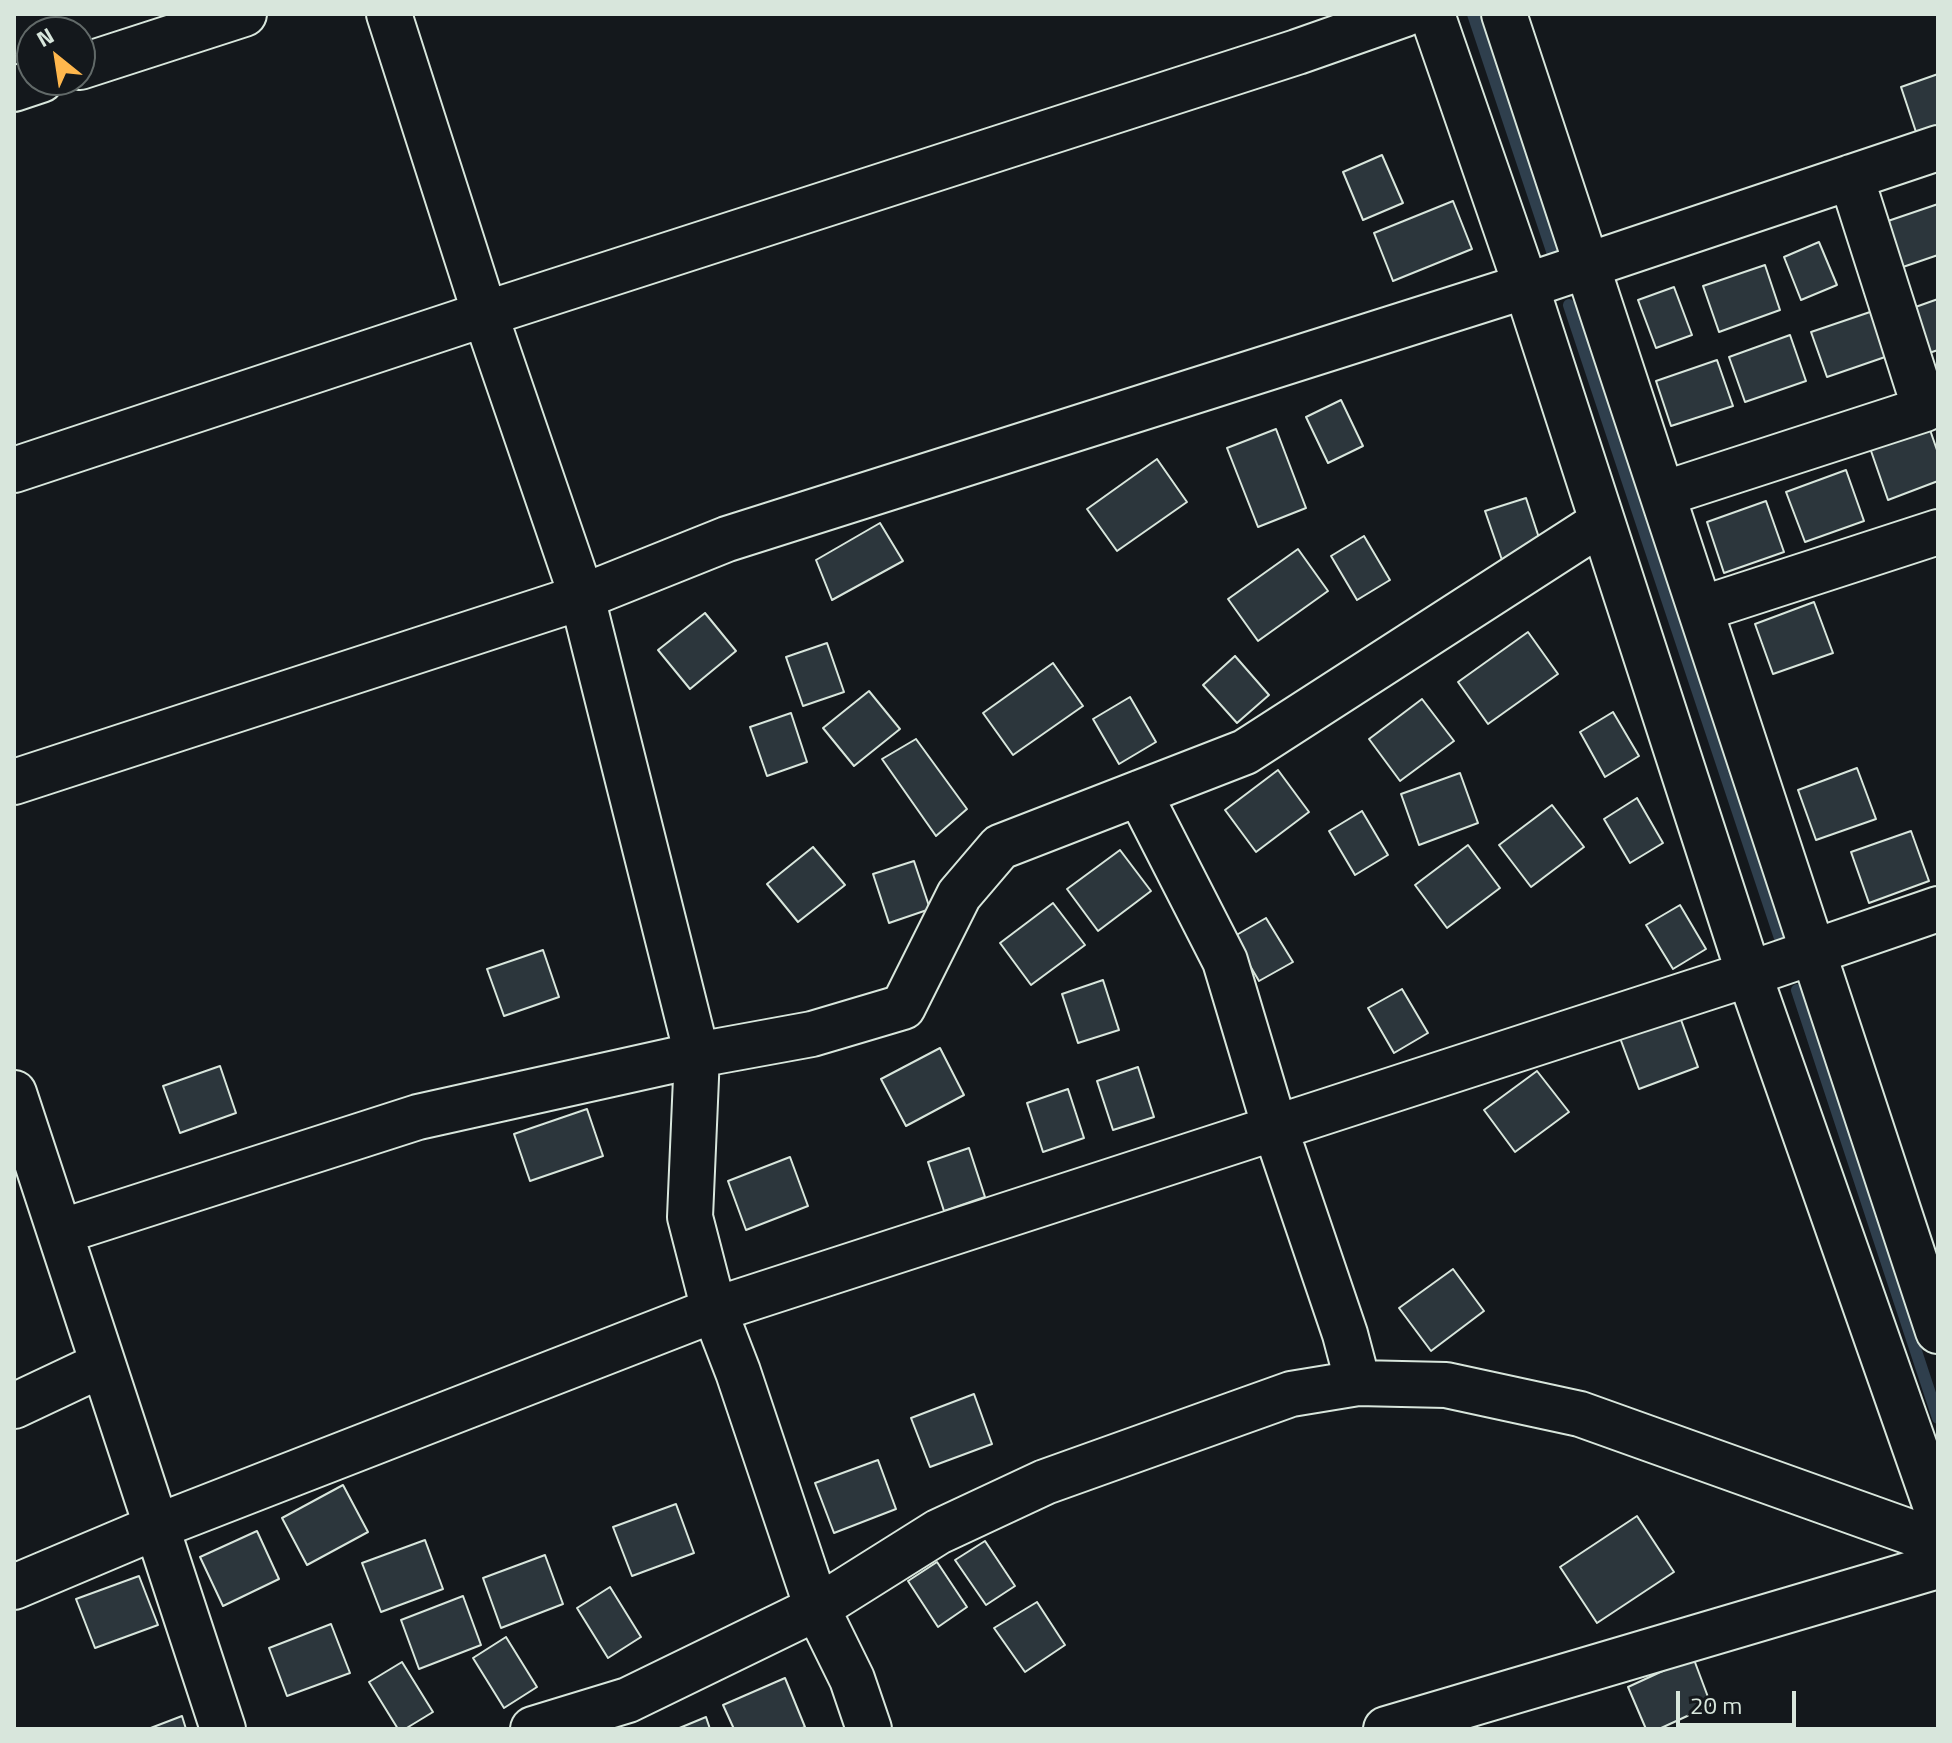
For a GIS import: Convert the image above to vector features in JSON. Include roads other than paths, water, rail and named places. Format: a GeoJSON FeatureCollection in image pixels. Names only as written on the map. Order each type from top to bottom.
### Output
{"type":"FeatureCollection","features":[{"type":"Feature","properties":{"kind":"street"},"geometry":{"type":"LineString","coordinates":[[96,62],[244,14]]}},
{"type":"Feature","properties":{"kind":"street"},"geometry":{"type":"LineString","coordinates":[[389,14],[485,314],[582,597],[697,1055],[690,1217],[714,1310],[738,1372],[817,1608],[852,1679],[869,1729]]}},
{"type":"Feature","properties":{"kind":"street"},"geometry":{"type":"LineString","coordinates":[[14,470],[485,314],[1297,52],[1405,14]]}},
{"type":"Feature","properties":{"kind":"street"},"geometry":{"type":"LineString","coordinates":[[1432,14],[1526,286],[1749,974],[1938,1513]]}},
{"type":"Feature","properties":{"kind":"street"},"geometry":{"type":"LineString","coordinates":[[1504,14],[1938,1331]]}},
{"type":"Feature","properties":{"kind":"street"},"geometry":{"type":"LineString","coordinates":[[14,782],[582,597],[727,539],[1526,286],[1938,148]]}},
{"type":"Feature","properties":{"kind":"street"},"geometry":{"type":"LineString","coordinates":[[1663,494],[1925,409],[1851,177]]}},
{"type":"Feature","properties":{"kind":"street"},"geometry":{"type":"LineString","coordinates":[[60,1232],[418,1117],[697,1055],[812,1034],[903,1007],[959,895],[1000,847],[1245,752],[1602,522]]}},
{"type":"Feature","properties":{"kind":"street"},"geometry":{"type":"LineString","coordinates":[[1701,609],[1938,532]]}},
{"type":"Feature","properties":{"kind":"street"},"geometry":{"type":"LineString","coordinates":[[1139,793],[1225,961],[1275,1128],[1345,1334],[1358,1383]]}},
{"type":"Feature","properties":{"kind":"street"},"geometry":{"type":"LineString","coordinates":[[14,1587],[156,1527],[714,1310],[1749,974],[1938,909]]}},
{"type":"Feature","properties":{"kind":"street"},"geometry":{"type":"LineString","coordinates":[[14,1093],[223,1729]]}},
{"type":"Feature","properties":{"kind":"street"},"geometry":{"type":"LineString","coordinates":[[14,1406],[103,1364]]}},
{"type":"Feature","properties":{"kind":"street"},"geometry":{"type":"LineString","coordinates":[[533,1729],[628,1700],[817,1608],[938,1532],[1045,1482],[1291,1394],[1358,1383],[1446,1385],[1580,1414],[1938,1542]]}},
{"type":"Feature","properties":{"kind":"street"},"geometry":{"type":"LineString","coordinates":[[1386,1729],[1938,1566]]}},
{"type":"Feature","properties":{"kind":"waterway"},"geometry":{"type":"LineString","coordinates":[[1473,14],[1556,263]]}},
{"type":"Feature","properties":{"kind":"waterway"},"geometry":{"type":"LineString","coordinates":[[1569,305],[1780,938]]}},
{"type":"Feature","properties":{"kind":"waterway"},"geometry":{"type":"LineString","coordinates":[[1797,990],[1938,1418]]}}]}
